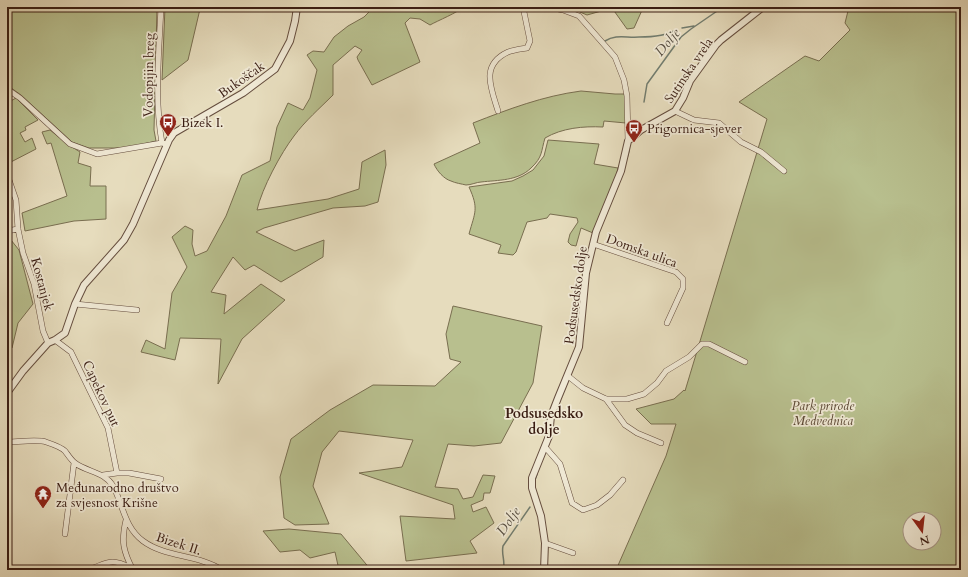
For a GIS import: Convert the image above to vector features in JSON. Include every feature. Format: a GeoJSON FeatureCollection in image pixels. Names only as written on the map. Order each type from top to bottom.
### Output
{"type":"FeatureCollection","features":[{"type":"Feature","properties":{"kind":"street","name":"Vodopijin breg"},"geometry":{"type":"LineString","coordinates":[[161,7],[157,96],[158,123],[164,144]]}},
{"type":"Feature","properties":{"kind":"street","name":"Bukoščak"},"geometry":{"type":"LineString","coordinates":[[164,144],[174,133],[243,93],[275,69],[290,41],[297,7]]}},
{"type":"Feature","properties":{"kind":"street"},"geometry":{"type":"LineString","coordinates":[[498,110],[492,88],[490,72],[495,60],[509,52],[527,48],[530,41],[523,7]]}},
{"type":"Feature","properties":{"kind":"street"},"geometry":{"type":"LineString","coordinates":[[548,7],[563,10],[579,16],[615,57],[624,80],[627,96],[628,141]]}},
{"type":"Feature","properties":{"kind":"street","name":"Sutinska vrela"},"geometry":{"type":"LineString","coordinates":[[628,141],[641,130],[675,111],[683,98],[690,81],[721,40],[762,7]]}},
{"type":"Feature","properties":{"kind":"street"},"geometry":{"type":"LineString","coordinates":[[7,89],[20,98],[70,144],[97,154],[164,144],[153,181],[124,240],[84,285],[75,304],[65,333],[48,343],[7,393]]}},
{"type":"Feature","properties":{"kind":"street"},"geometry":{"type":"LineString","coordinates":[[675,111],[694,120],[719,123],[741,142],[761,152],[784,171]]}},
{"type":"Feature","properties":{"kind":"street","name":"Podsusedsko dolje"},"geometry":{"type":"LineString","coordinates":[[544,570],[545,543],[541,516],[532,488],[532,478],[549,436],[552,416],[579,347],[586,273],[596,232],[621,171],[628,141]]}},
{"type":"Feature","properties":{"kind":"street","name":"Kostanjek"},"geometry":{"type":"LineString","coordinates":[[7,174],[16,200],[18,230],[23,253],[34,284],[43,331],[48,343]]}},
{"type":"Feature","properties":{"kind":"street"},"geometry":{"type":"LineString","coordinates":[[7,231],[18,230]]}},
{"type":"Feature","properties":{"kind":"street","name":"Domska ulica"},"geometry":{"type":"LineString","coordinates":[[593,244],[676,272],[682,279],[683,288],[667,323]]}},
{"type":"Feature","properties":{"kind":"street"},"geometry":{"type":"LineString","coordinates":[[75,304],[137,310]]}},
{"type":"Feature","properties":{"kind":"street","name":"Capekov put"},"geometry":{"type":"LineString","coordinates":[[55,340],[71,352],[108,428],[117,473]]}},
{"type":"Feature","properties":{"kind":"street"},"geometry":{"type":"LineString","coordinates":[[568,376],[583,388],[606,399],[627,399],[644,394],[657,383],[666,371],[689,357],[702,344],[709,344],[744,362]]}},
{"type":"Feature","properties":{"kind":"street"},"geometry":{"type":"LineString","coordinates":[[606,399],[625,425],[637,433],[661,443]]}},
{"type":"Feature","properties":{"kind":"street"},"geometry":{"type":"LineString","coordinates":[[7,442],[45,441],[64,450],[74,463],[95,474],[103,475],[129,473],[161,480]]}},
{"type":"Feature","properties":{"kind":"street"},"geometry":{"type":"LineString","coordinates":[[545,447],[560,464],[572,503],[583,510],[597,505],[610,495],[623,480]]}},
{"type":"Feature","properties":{"kind":"street"},"geometry":{"type":"LineString","coordinates":[[65,534],[74,463]]}},
{"type":"Feature","properties":{"kind":"street","name":"Bizek II."},"geometry":{"type":"LineString","coordinates":[[103,475],[117,494],[126,520],[141,540],[154,548],[170,554],[197,560],[222,570]]}},
{"type":"Feature","properties":{"kind":"street"},"geometry":{"type":"LineString","coordinates":[[126,520],[123,531],[123,544],[124,551],[132,569]]}},
{"type":"Feature","properties":{"kind":"street"},"geometry":{"type":"LineString","coordinates":[[545,543],[572,554]]}},
{"type":"Feature","properties":{"kind":"street"},"geometry":{"type":"LineString","coordinates":[[88,570],[113,561],[120,562],[132,569]]}},
{"type":"Feature","properties":{"kind":"green space"},"geometry":{"type":"Polygon","coordinates":[[[7,7],[157,7],[154,130],[156,141],[127,148],[89,148],[72,142],[21,95],[7,85],[7,7]]]}},
{"type":"Feature","properties":{"kind":"green space"},"geometry":{"type":"Polygon","coordinates":[[[165,7],[202,7],[200,9],[188,60],[162,80],[165,7]]]}},
{"type":"Feature","properties":{"kind":"green space"},"geometry":{"type":"Polygon","coordinates":[[[370,7],[463,7],[453,14],[430,25],[420,19],[410,18],[405,23],[420,62],[372,85],[357,57],[362,50],[355,46],[333,65],[333,95],[303,125],[289,143],[267,181],[257,210],[328,199],[359,189],[362,162],[385,150],[386,165],[378,202],[365,206],[333,208],[264,228],[256,232],[295,251],[324,240],[323,257],[281,282],[254,265],[245,270],[233,257],[211,292],[226,295],[224,314],[261,284],[285,300],[242,339],[218,384],[221,339],[180,338],[175,360],[141,352],[146,340],[165,349],[172,293],[187,267],[172,237],[185,226],[193,230],[192,244],[195,256],[207,251],[226,216],[242,175],[270,161],[277,127],[288,103],[303,110],[310,98],[317,70],[307,55],[313,51],[324,52],[334,37],[348,26],[364,17],[372,9],[370,7]]]}},
{"type":"Feature","properties":{"kind":"green space"},"geometry":{"type":"Polygon","coordinates":[[[568,7],[645,7],[643,8],[634,28],[627,29],[612,8],[587,15],[568,7]]]}},
{"type":"Feature","properties":{"kind":"green space","name":"Park prirode Medvednica"},"geometry":{"type":"Polygon","coordinates":[[[849,7],[961,7],[961,570],[616,570],[666,456],[676,424],[651,424],[636,409],[674,399],[684,390],[685,391],[767,119],[739,102],[805,56],[819,61],[850,30],[845,23],[849,7]]]}},
{"type":"Feature","properties":{"kind":"green space"},"geometry":{"type":"Polygon","coordinates":[[[581,91],[626,94],[626,123],[604,121],[603,127],[573,128],[558,132],[545,138],[541,154],[535,164],[526,172],[514,178],[466,185],[448,180],[435,167],[434,164],[480,143],[473,123],[513,108],[553,96],[581,91]]]}},
{"type":"Feature","properties":{"kind":"green space"},"geometry":{"type":"Polygon","coordinates":[[[16,98],[38,120],[25,127],[26,130],[20,133],[25,142],[32,138],[36,149],[7,164],[7,103],[16,98]]]}},
{"type":"Feature","properties":{"kind":"green space"},"geometry":{"type":"Polygon","coordinates":[[[50,130],[80,152],[78,163],[91,167],[90,186],[106,186],[106,219],[74,221],[25,231],[22,213],[67,196],[51,143],[47,144],[42,132],[50,130]]]}},
{"type":"Feature","properties":{"kind":"green space"},"geometry":{"type":"Polygon","coordinates":[[[548,140],[599,144],[594,164],[618,168],[610,193],[593,233],[581,228],[576,246],[571,245],[568,242],[570,234],[578,222],[577,218],[550,214],[547,218],[527,222],[516,252],[513,255],[498,253],[501,245],[469,234],[475,206],[469,187],[512,181],[523,176],[533,170],[544,156],[548,140]]]}},
{"type":"Feature","properties":{"kind":"green space"},"geometry":{"type":"Polygon","coordinates":[[[7,235],[19,250],[33,304],[18,323],[12,348],[7,353],[7,235]]]}},
{"type":"Feature","properties":{"kind":"green space"},"geometry":{"type":"Polygon","coordinates":[[[453,306],[542,326],[533,383],[501,443],[474,446],[448,444],[435,487],[458,489],[463,499],[473,497],[483,475],[495,476],[490,493],[484,493],[483,500],[471,505],[473,512],[486,507],[494,523],[470,541],[477,553],[406,561],[400,516],[455,519],[453,505],[359,473],[402,467],[413,440],[339,431],[322,452],[313,486],[329,524],[295,525],[284,518],[280,477],[291,439],[330,410],[373,385],[435,386],[461,362],[450,359],[446,334],[453,306]]]}},
{"type":"Feature","properties":{"kind":"green space"},"geometry":{"type":"Polygon","coordinates":[[[289,529],[341,534],[371,570],[339,570],[335,552],[310,558],[300,550],[280,552],[263,531],[289,529]]]}},
{"type":"Feature","properties":{"kind":"waterway","name":"Dolje"},"geometry":{"type":"LineString","coordinates":[[644,102],[647,84],[681,37],[723,7]]}},
{"type":"Feature","properties":{"kind":"waterway","name":"Dolje"},"geometry":{"type":"LineString","coordinates":[[682,28],[694,26]]}},
{"type":"Feature","properties":{"kind":"waterway"},"geometry":{"type":"LineString","coordinates":[[605,41],[617,37],[658,36],[668,34],[676,30]]}},
{"type":"Feature","properties":{"kind":"waterway","name":"Dolje"},"geometry":{"type":"LineString","coordinates":[[627,158],[629,151]]}},
{"type":"Feature","properties":{"kind":"waterway","name":"Dolje"},"geometry":{"type":"LineString","coordinates":[[612,200],[619,183]]}},
{"type":"Feature","properties":{"kind":"waterway","name":"Dolje"},"geometry":{"type":"LineString","coordinates":[[535,480],[537,474]]}},
{"type":"Feature","properties":{"kind":"waterway","name":"Dolje"},"geometry":{"type":"LineString","coordinates":[[503,570],[503,546],[530,507]]}},
{"type":"Feature","properties":{"kind":"place","name":"Bizek I."},"geometry":{"type":"Point","coordinates":[168,137]}},
{"type":"Feature","properties":{"kind":"place","name":"Prigornica-sjever"},"geometry":{"type":"Point","coordinates":[634,143]}},
{"type":"Feature","properties":{"kind":"place","name":"Međunarodno društvo za svjesnost Krišne"},"geometry":{"type":"Point","coordinates":[43,509]}},
{"type":"Feature","properties":{"kind":"district","name":"Podsusedsko dolje"},"geometry":{"type":"Point","coordinates":[544,422]}}]}
